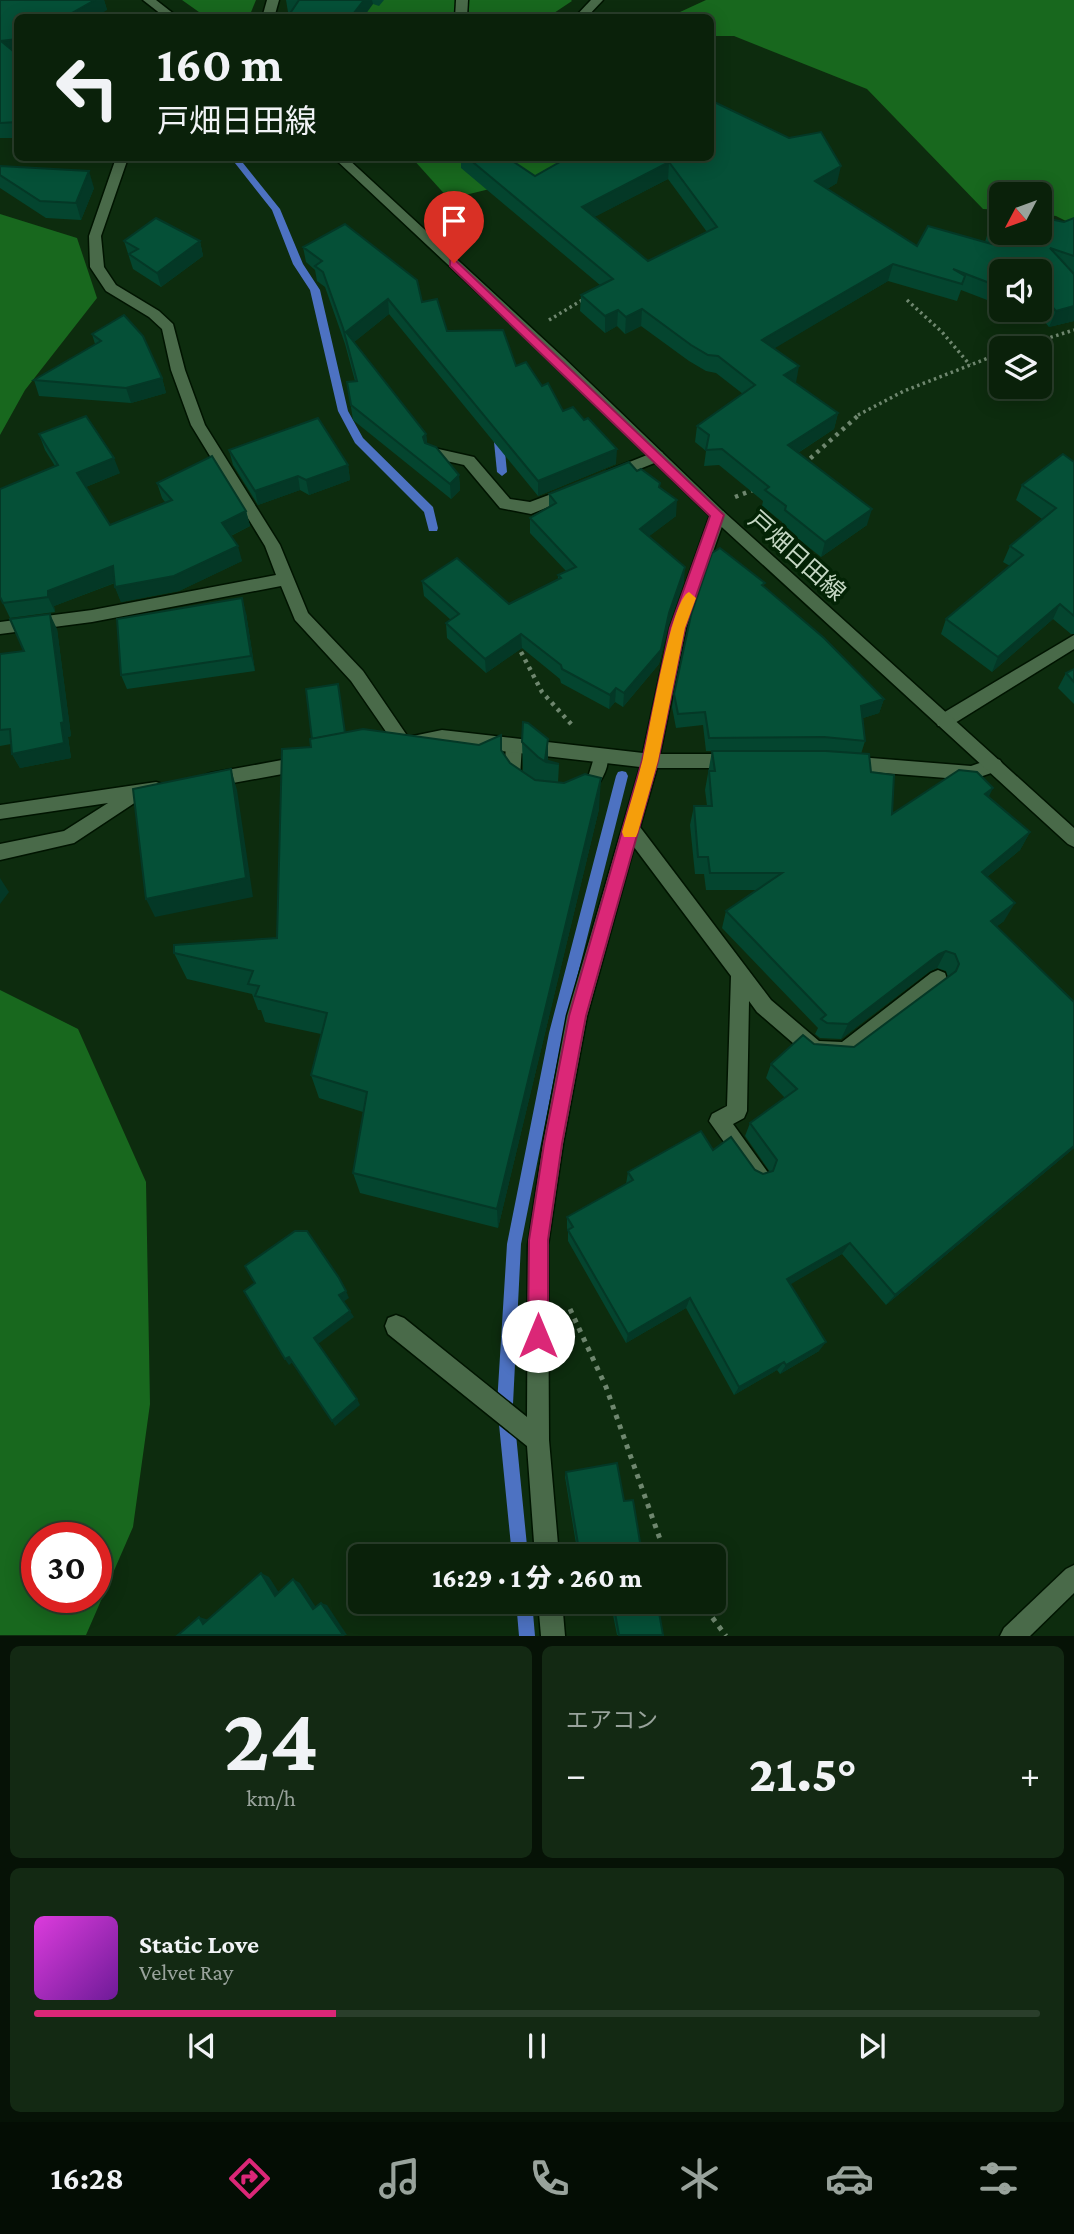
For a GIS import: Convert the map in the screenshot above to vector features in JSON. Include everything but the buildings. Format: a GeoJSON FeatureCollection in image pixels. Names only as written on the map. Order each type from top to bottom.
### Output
{"type":"FeatureCollection","features":[{"type":"Feature","properties":{"kind":"street"},"geometry":{"type":"LineString","coordinates":[[149,0],[168,14]]}},
{"type":"Feature","properties":{"kind":"street"},"geometry":{"type":"LineString","coordinates":[[583,14],[597,0]]}},
{"type":"Feature","properties":{"kind":"street"},"geometry":{"type":"LineString","coordinates":[[121,161],[96,236],[97,267],[111,288],[154,314],[168,327],[178,370],[198,425],[272,545],[301,616],[357,676],[397,745],[442,737],[650,761],[754,761]]}},
{"type":"Feature","properties":{"kind":"street","name":"戸畑日田線"},"geometry":{"type":"LineString","coordinates":[[343,161],[718,515],[1074,839]]}},
{"type":"Feature","properties":{"kind":"street"},"geometry":{"type":"LineString","coordinates":[[434,453],[469,461],[505,504],[531,508],[579,489]]}},
{"type":"Feature","properties":{"kind":"street"},"geometry":{"type":"LineString","coordinates":[[603,479],[657,456]]}},
{"type":"Feature","properties":{"kind":"street"},"geometry":{"type":"LineString","coordinates":[[545,1544],[531,1435],[538,1245],[553,1144],[577,1016],[650,761],[678,628],[718,515]]}},
{"type":"Feature","properties":{"kind":"street"},"geometry":{"type":"LineString","coordinates":[[0,628],[92,616],[286,579]]}},
{"type":"Feature","properties":{"kind":"street"},"geometry":{"type":"LineString","coordinates":[[944,721],[1074,641]]}},
{"type":"Feature","properties":{"kind":"street"},"geometry":{"type":"LineString","coordinates":[[0,812],[141,792],[323,760]]}},
{"type":"Feature","properties":{"kind":"street"},"geometry":{"type":"LineString","coordinates":[[834,762],[971,773],[994,765]]}},
{"type":"Feature","properties":{"kind":"street"},"geometry":{"type":"LineString","coordinates":[[0,852],[68,838],[141,792]]}},
{"type":"Feature","properties":{"kind":"street"},"geometry":{"type":"LineString","coordinates":[[631,830],[764,1006],[815,1050],[845,1051],[938,979]]}},
{"type":"Feature","properties":{"kind":"street"},"geometry":{"type":"LineString","coordinates":[[740,974],[737,1111],[719,1121],[759,1174]]}},
{"type":"Feature","properties":{"kind":"street"},"geometry":{"type":"LineString","coordinates":[[397,1326],[531,1435]]}},
{"type":"Feature","properties":{"kind":"street"},"geometry":{"type":"LineString","coordinates":[[1012,1636],[1074,1577]]}},
{"type":"Feature","properties":{"kind":"street"},"geometry":{"type":"LineString","coordinates":[[551,1614],[553,1636]]}},
{"type":"Feature","properties":{"kind":"lane"},"geometry":{"type":"LineString","coordinates":[[514,745],[512,779],[526,794]]}},
{"type":"Feature","properties":{"kind":"lane"},"geometry":{"type":"LineString","coordinates":[[569,801],[587,790],[604,755]]}},
{"type":"Feature","properties":{"kind":"path"},"geometry":{"type":"LineString","coordinates":[[526,331],[591,295]]}},
{"type":"Feature","properties":{"kind":"path"},"geometry":{"type":"LineString","coordinates":[[908,300],[942,332],[970,365]]}},
{"type":"Feature","properties":{"kind":"path"},"geometry":{"type":"LineString","coordinates":[[1052,336],[1071,330]]}},
{"type":"Feature","properties":{"kind":"path"},"geometry":{"type":"LineString","coordinates":[[794,471],[816,456],[850,421],[878,403],[989,358]]}},
{"type":"Feature","properties":{"kind":"path"},"geometry":{"type":"LineString","coordinates":[[734,497],[758,488]]}},
{"type":"Feature","properties":{"kind":"path"},"geometry":{"type":"LineString","coordinates":[[522,652],[533,680],[558,713],[604,755]]}},
{"type":"Feature","properties":{"kind":"path"},"geometry":{"type":"LineString","coordinates":[[567,1301],[606,1387],[662,1544]]}},
{"type":"Feature","properties":{"kind":"path"},"geometry":{"type":"LineString","coordinates":[[710,1614],[726,1636]]}},
{"type":"Feature","properties":{"kind":"green space"},"geometry":{"type":"Polygon","coordinates":[[[182,0],[256,0],[250,14],[202,14],[182,0]]]}},
{"type":"Feature","properties":{"kind":"green space"},"geometry":{"type":"Polygon","coordinates":[[[366,0],[572,1],[552,14],[357,14],[366,0]]]}},
{"type":"Feature","properties":{"kind":"green space"},"geometry":{"type":"Polygon","coordinates":[[[706,0],[1074,0],[1074,225],[1052,216],[1052,182],[989,182],[989,209],[983,209],[867,89],[734,36],[714,36],[714,14],[676,14],[706,0]]]}},
{"type":"Feature","properties":{"kind":"green space"},"geometry":{"type":"Polygon","coordinates":[[[415,161],[579,161],[534,178],[449,199],[415,161]]]}},
{"type":"Feature","properties":{"kind":"green space"},"geometry":{"type":"Polygon","coordinates":[[[0,214],[77,238],[97,298],[25,390],[0,435],[0,214]]]}},
{"type":"Feature","properties":{"kind":"green space"},"geometry":{"type":"Polygon","coordinates":[[[0,990],[78,1029],[146,1182],[150,1404],[133,1527],[112,1575],[112,1522],[21,1522],[21,1613],[96,1613],[86,1635],[0,1635],[0,990]]]}},
{"type":"Feature","properties":{"kind":"waterway"},"geometry":{"type":"LineString","coordinates":[[237,161],[276,209],[298,264],[315,290],[343,411],[359,440],[429,510],[433,528]]}},
{"type":"Feature","properties":{"kind":"waterway"},"geometry":{"type":"LineString","coordinates":[[498,432],[502,472]]}},
{"type":"Feature","properties":{"kind":"waterway"},"geometry":{"type":"LineString","coordinates":[[519,1544],[505,1404],[514,1244],[556,1033],[622,776]]}},
{"type":"Feature","properties":{"kind":"waterway"},"geometry":{"type":"LineString","coordinates":[[525,1614],[527,1636]]}},
{"type":"Feature","properties":{"kind":"slow traffic"},"geometry":{"type":"LineString","coordinates":[[630,832],[650,761],[678,628],[689,598]]}},
{"type":"Feature","properties":{"kind":"route"},"geometry":{"type":"LineString","coordinates":[[454,263],[718,515],[678,628],[650,761],[577,1016],[538,1240],[538,1336]]}}]}
